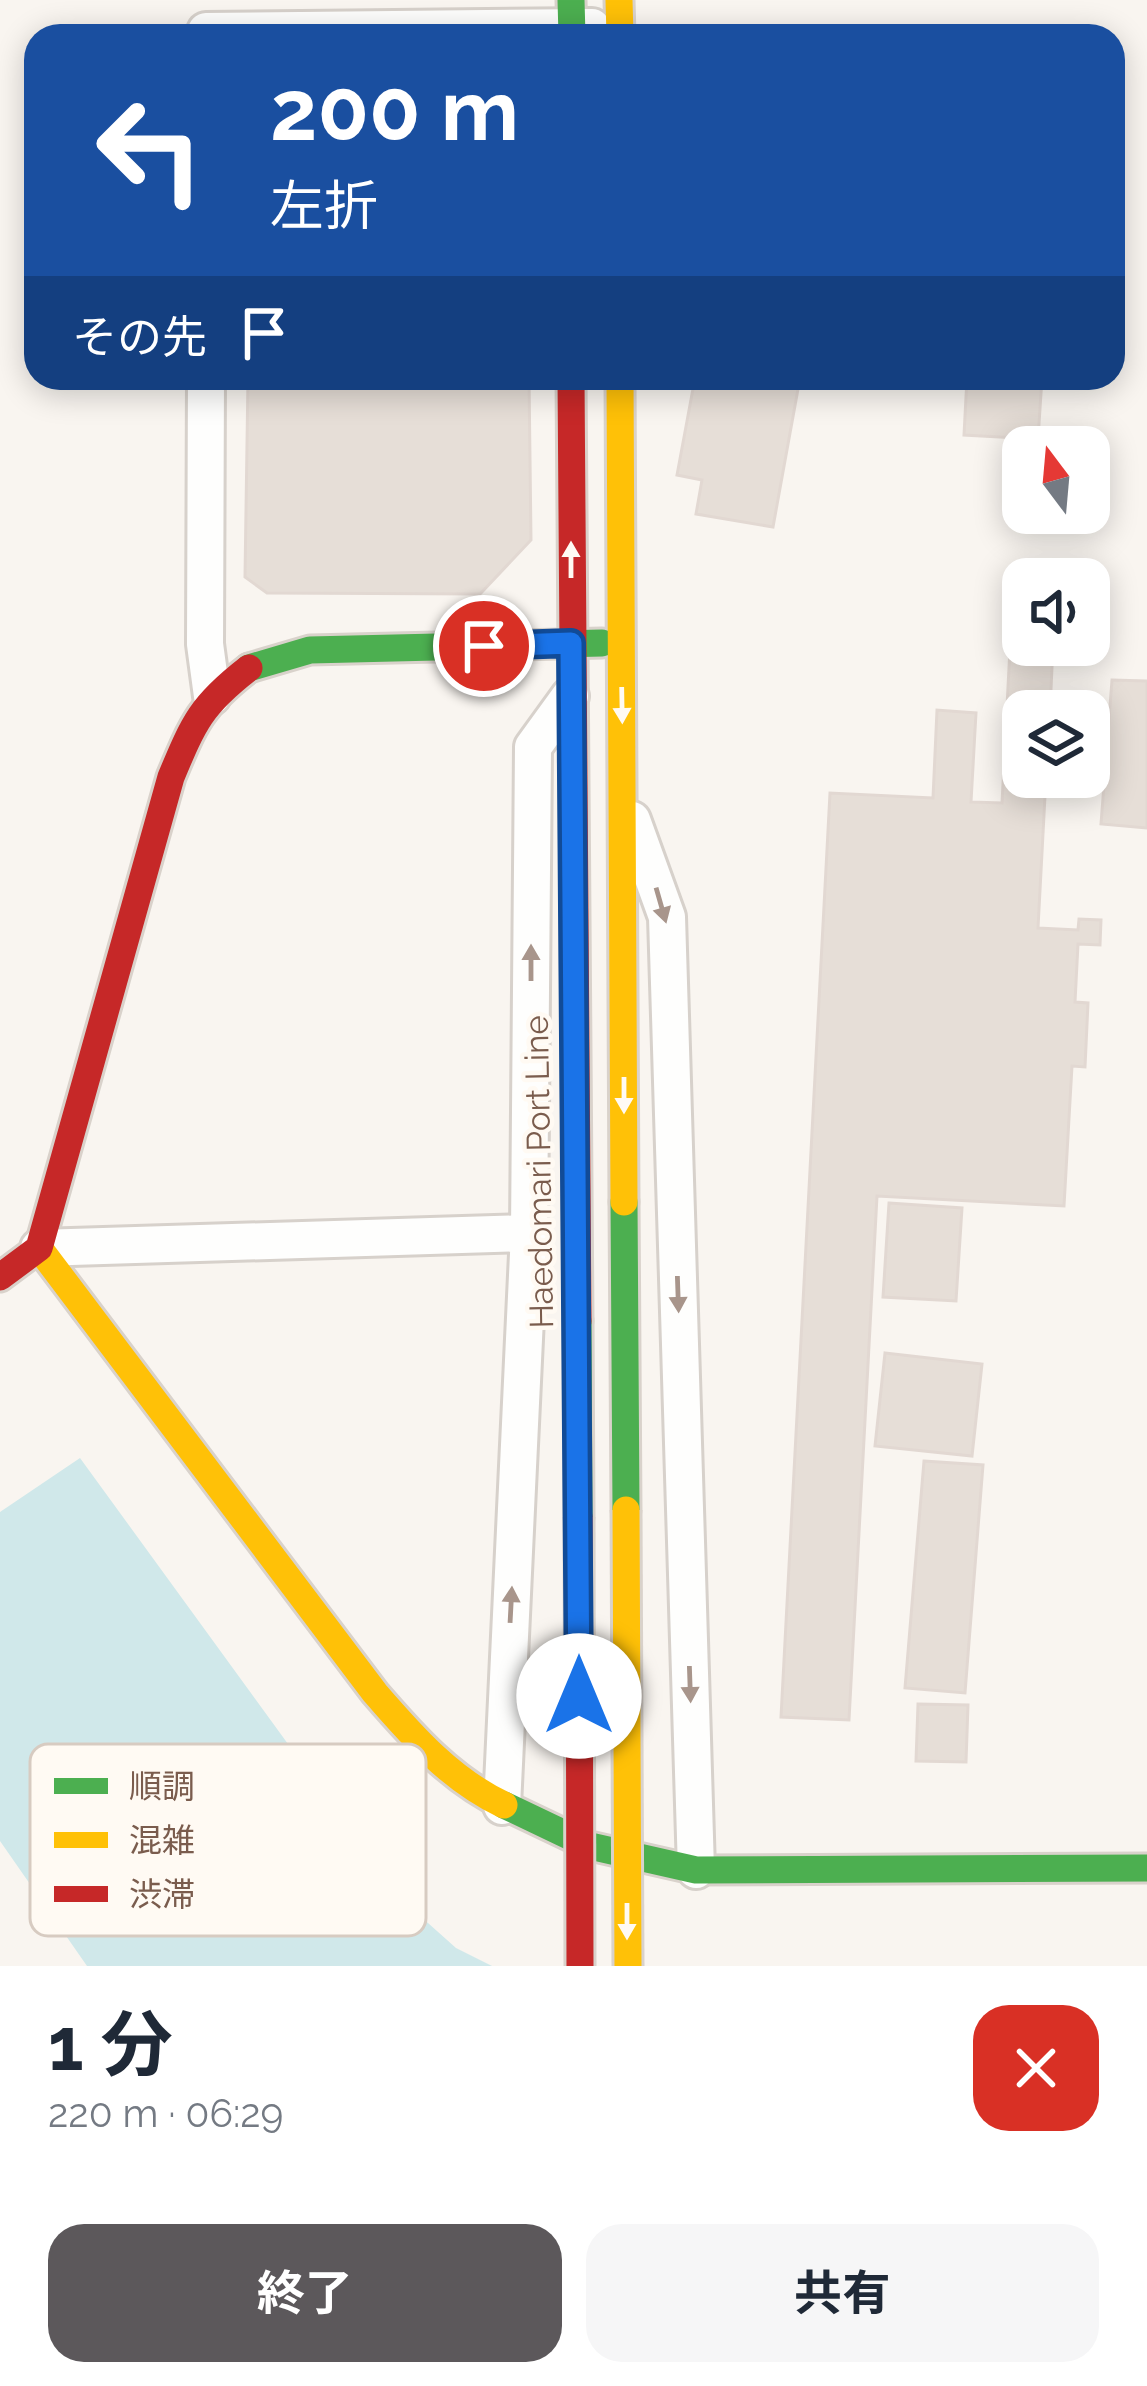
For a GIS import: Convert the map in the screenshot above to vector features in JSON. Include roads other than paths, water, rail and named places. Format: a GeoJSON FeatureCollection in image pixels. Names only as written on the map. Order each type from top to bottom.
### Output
{"type":"FeatureCollection","features":[{"type":"Feature","properties":{"kind":"main road","name":"Haedomari Port Line"},"geometry":{"type":"LineString","coordinates":[[571,390],[580,1966]]}},
{"type":"Feature","properties":{"kind":"main road"},"geometry":{"type":"LineString","coordinates":[[620,390],[628,1966]]}},
{"type":"Feature","properties":{"kind":"main road"},"geometry":{"type":"LineString","coordinates":[[0,1277],[39,1248],[171,777],[212,696],[256,663],[310,650],[621,643]]}},
{"type":"Feature","properties":{"kind":"main road"},"geometry":{"type":"LineString","coordinates":[[39,1248],[374,1693],[419,1744]]}},
{"type":"Feature","properties":{"kind":"main road"},"geometry":{"type":"LineString","coordinates":[[426,1750],[479,1793],[590,1846],[696,1870],[1147,1868]]}},
{"type":"Feature","properties":{"kind":"street"},"geometry":{"type":"LineString","coordinates":[[206,22],[619,21]]}},
{"type":"Feature","properties":{"kind":"street"},"geometry":{"type":"LineString","coordinates":[[206,390],[205,644],[212,696]]}},
{"type":"Feature","properties":{"kind":"street"},"geometry":{"type":"LineString","coordinates":[[502,1806],[529,1234],[533,747],[570,696]]}},
{"type":"Feature","properties":{"kind":"street"},"geometry":{"type":"LineString","coordinates":[[623,794],[667,917],[696,1870]]}},
{"type":"Feature","properties":{"kind":"street"},"geometry":{"type":"LineString","coordinates":[[39,1248],[529,1234]]}},
{"type":"Feature","properties":{"kind":"water"},"geometry":{"type":"Polygon","coordinates":[[[80,1458],[288,1744],[30,1744],[30,1884],[0,1841],[0,1512],[80,1458]]]}},
{"type":"Feature","properties":{"kind":"water"},"geometry":{"type":"Polygon","coordinates":[[[426,1921],[456,1948],[492,1966],[87,1966],[66,1936],[426,1936],[426,1921]]]}}]}
